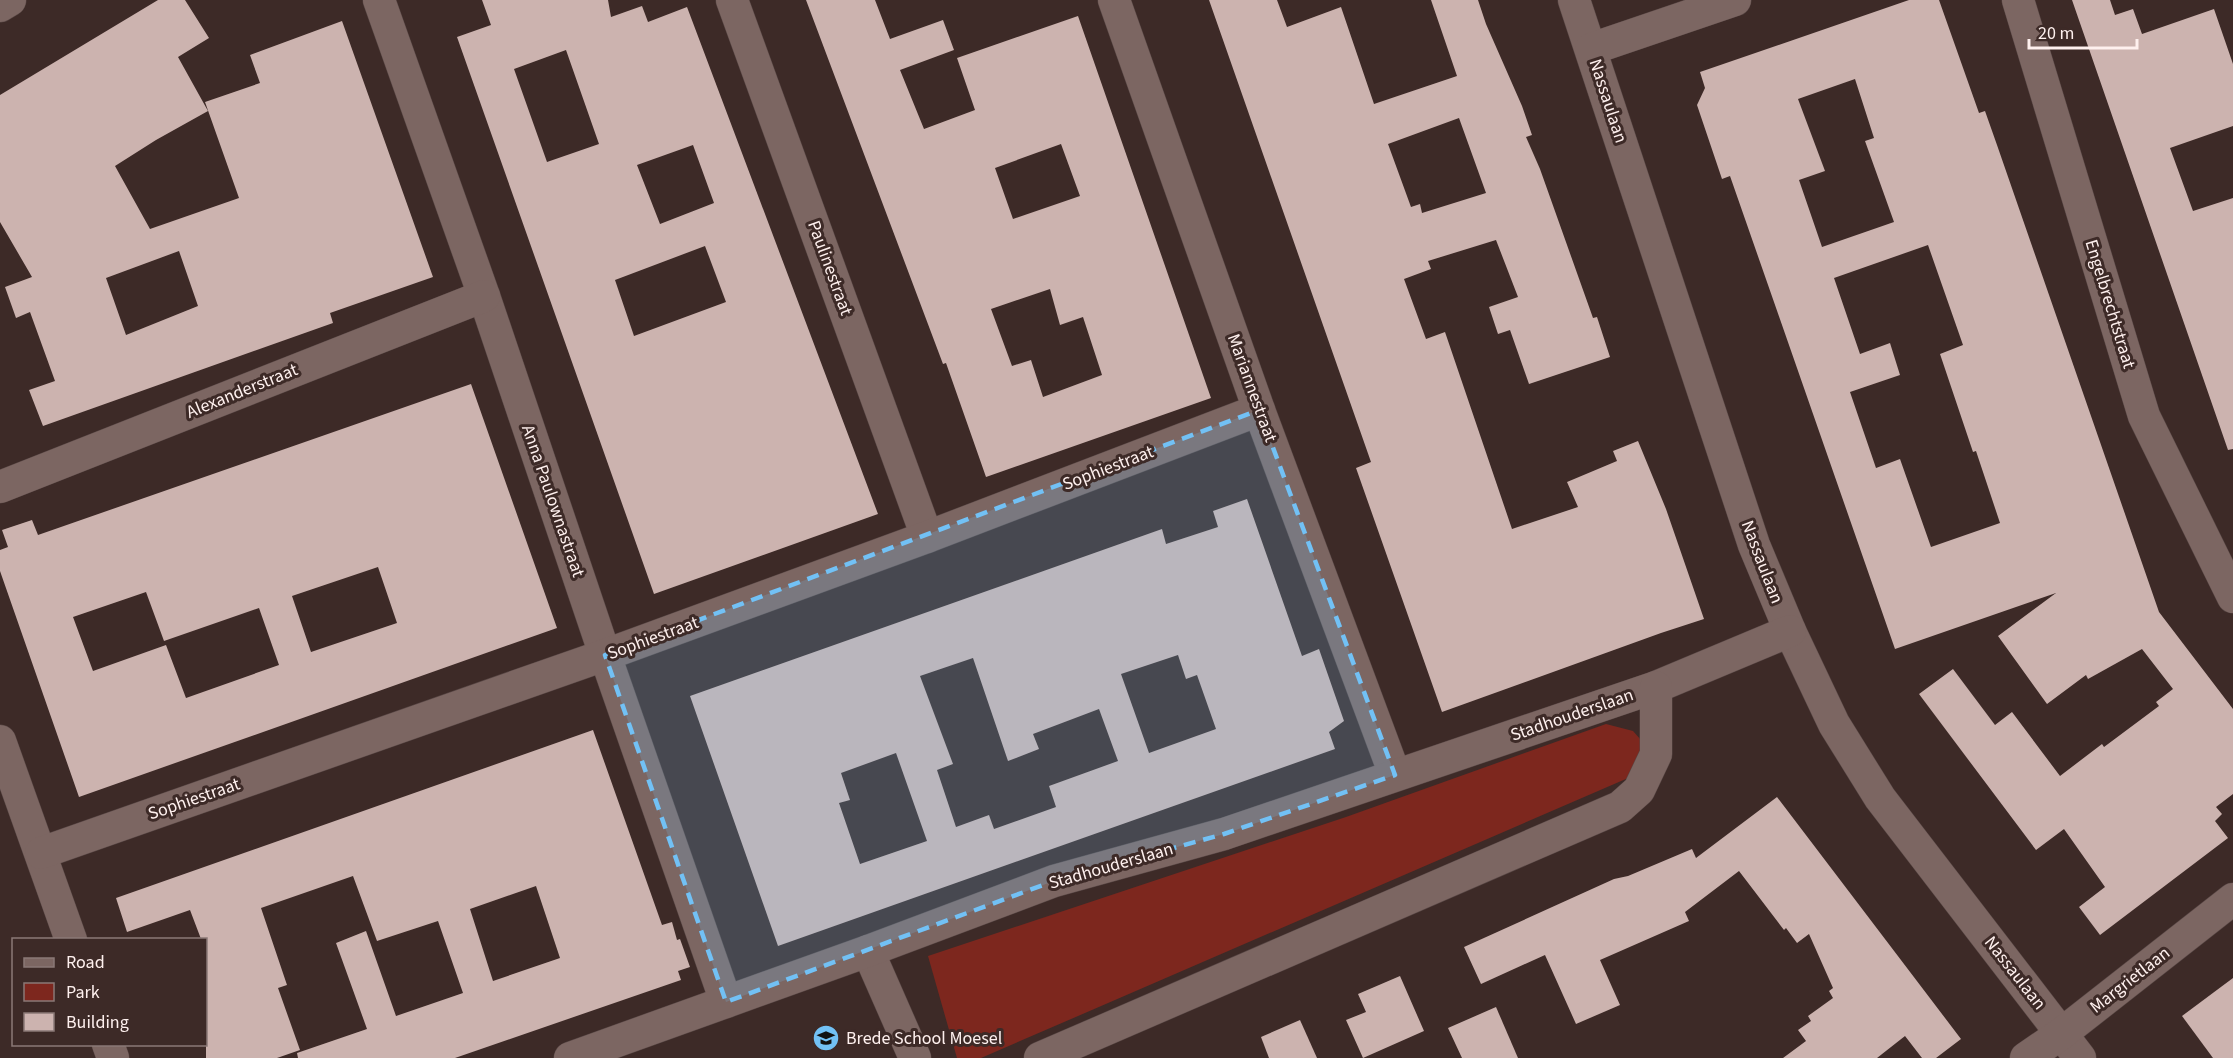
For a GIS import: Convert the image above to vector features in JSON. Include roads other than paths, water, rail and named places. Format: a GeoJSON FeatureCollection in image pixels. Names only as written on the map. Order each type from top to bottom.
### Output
{"type":"FeatureCollection","features":[{"type":"Feature","properties":{"kind":"street"},"geometry":{"type":"LineString","coordinates":[[0,6],[10,0]]}},
{"type":"Feature","properties":{"kind":"street","name":"Anna Paulownastraat"},"geometry":{"type":"LineString","coordinates":[[379,0],[484,296],[605,655],[726,1002]]}},
{"type":"Feature","properties":{"kind":"street","name":"Paulinestraat"},"geometry":{"type":"LineString","coordinates":[[732,0],[927,537]]}},
{"type":"Feature","properties":{"kind":"street","name":"Mariannestraat"},"geometry":{"type":"LineString","coordinates":[[1114,0],[1259,410],[1395,775]]}},
{"type":"Feature","properties":{"kind":"street","name":"Nassaulaan"},"geometry":{"type":"LineString","coordinates":[[1574,0],[1754,545],[1790,631],[1834,724],[1880,798],[2070,1046]]}},
{"type":"Feature","properties":{"kind":"street"},"geometry":{"type":"LineString","coordinates":[[1591,49],[1736,0]]}},
{"type":"Feature","properties":{"kind":"street","name":"Engelbrechtstraat"},"geometry":{"type":"LineString","coordinates":[[2018,0],[2144,416],[2233,597]]}},
{"type":"Feature","properties":{"kind":"street","name":"Alexanderstraat"},"geometry":{"type":"LineString","coordinates":[[0,487],[484,296]]}},
{"type":"Feature","properties":{"kind":"street","name":"Sophiestraat"},"geometry":{"type":"LineString","coordinates":[[41,853],[605,655],[927,537],[1259,410]]}},
{"type":"Feature","properties":{"kind":"street","name":"Stadhouderslaan"},"geometry":{"type":"LineString","coordinates":[[570,1058],[868,951],[1054,881],[1224,834],[1656,687],[1790,631]]}},
{"type":"Feature","properties":{"kind":"street","name":"Stadhouderslaan"},"geometry":{"type":"LineString","coordinates":[[1040,1058],[1620,807],[1639,790],[1656,754],[1656,687]]}},
{"type":"Feature","properties":{"kind":"street"},"geometry":{"type":"LineString","coordinates":[[0,741],[71,938]]}},
{"type":"Feature","properties":{"kind":"street","name":"Margrietlaan"},"geometry":{"type":"LineString","coordinates":[[2026,1058],[2070,1046],[2233,899]]}},
{"type":"Feature","properties":{"kind":"street"},"geometry":{"type":"LineString","coordinates":[[868,951],[915,1058]]}},
{"type":"Feature","properties":{"kind":"place","name":"Brede School Moesel"},"geometry":{"type":"Point","coordinates":[826,1038]}}]}
